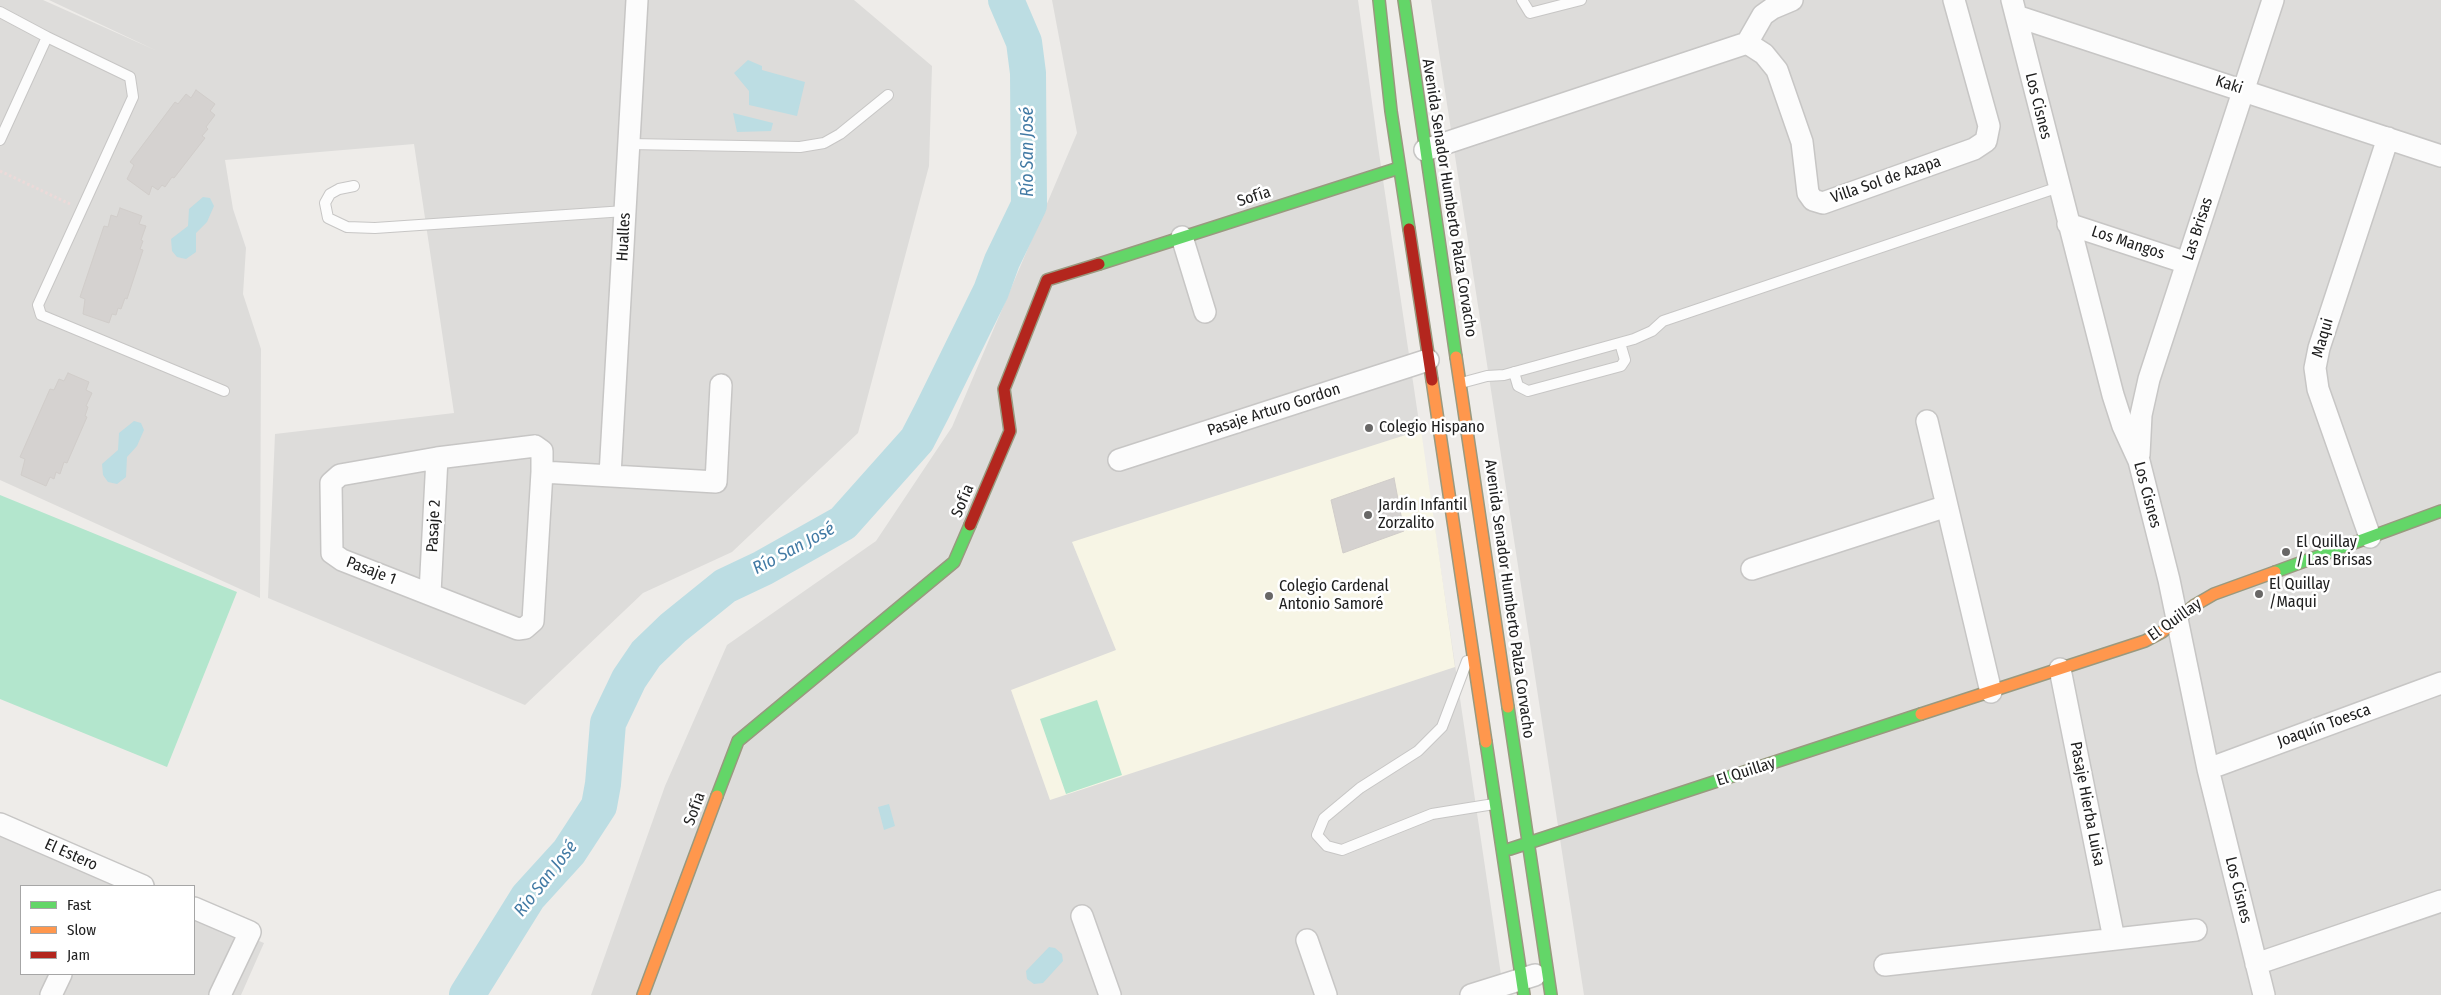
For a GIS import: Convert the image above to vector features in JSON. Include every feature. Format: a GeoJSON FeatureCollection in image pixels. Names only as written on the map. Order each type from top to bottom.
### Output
{"type":"FeatureCollection","features":[{"type":"Feature","properties":{"kind":"street","name":"Hualles"},"geometry":{"type":"LineString","coordinates":[[610,475],[637,0]]}},
{"type":"Feature","properties":{"kind":"street"},"geometry":{"type":"LineString","coordinates":[[1379,0],[1399,168],[1522,987]]}},
{"type":"Feature","properties":{"kind":"street","name":"Avenida Senador Humberto Palza Corvacho"},"geometry":{"type":"LineString","coordinates":[[1404,0],[1551,995]]}},
{"type":"Feature","properties":{"kind":"street"},"geometry":{"type":"LineString","coordinates":[[1425,150],[1747,43],[1763,16],[1773,8],[1792,0]]}},
{"type":"Feature","properties":{"kind":"street","name":"Villa Sol de Azapa"},"geometry":{"type":"LineString","coordinates":[[1747,43],[1764,54],[1777,70],[1802,142],[1808,194],[1813,200],[1823,203],[1974,149],[1986,140],[1988,126],[1954,0]]}},
{"type":"Feature","properties":{"kind":"street","name":"Las Brisas"},"geometry":{"type":"LineString","coordinates":[[2139,461],[2139,438],[2144,397],[2274,0]]}},
{"type":"Feature","properties":{"kind":"street","name":"Kaki"},"geometry":{"type":"LineString","coordinates":[[2014,8],[2244,90],[2441,156]]}},
{"type":"Feature","properties":{"kind":"street","name":"Los Cisnes"},"geometry":{"type":"LineString","coordinates":[[2014,8],[2113,394],[2123,426],[2139,461],[2179,618],[2208,768],[2264,995]]}},
{"type":"Feature","properties":{"kind":"street","name":"Maqui"},"geometry":{"type":"LineString","coordinates":[[2370,537],[2318,389],[2315,368],[2319,348],[2388,138]]}},
{"type":"Feature","properties":{"kind":"street","name":"Sofía"},"geometry":{"type":"LineString","coordinates":[[643,995],[738,741],[954,562],[1010,430],[1004,389],[1047,280],[1399,168]]}},
{"type":"Feature","properties":{"kind":"street","name":"Los Mangos"},"geometry":{"type":"LineString","coordinates":[[2068,224],[2187,263]]}},
{"type":"Feature","properties":{"kind":"street"},"geometry":{"type":"LineString","coordinates":[[1182,237],[1205,312]]}},
{"type":"Feature","properties":{"kind":"street","name":"Pasaje Arturo Gordon"},"geometry":{"type":"LineString","coordinates":[[1119,460],[1428,360]]}},
{"type":"Feature","properties":{"kind":"street"},"geometry":{"type":"LineString","coordinates":[[542,472],[716,482],[722,385]]}},
{"type":"Feature","properties":{"kind":"street"},"geometry":{"type":"LineString","coordinates":[[1927,421],[1991,692]]}},
{"type":"Feature","properties":{"kind":"street","name":"Pasaje 1"},"geometry":{"type":"LineString","coordinates":[[535,446],[542,451],[533,621],[529,626],[518,629],[335,557],[332,553],[331,483],[340,475],[438,458],[535,446]]}},
{"type":"Feature","properties":{"kind":"street","name":"Pasaje 2"},"geometry":{"type":"LineString","coordinates":[[430,593],[438,458]]}},
{"type":"Feature","properties":{"kind":"street"},"geometry":{"type":"LineString","coordinates":[[1752,569],[1947,506]]}},
{"type":"Feature","properties":{"kind":"street","name":"El Quillay"},"geometry":{"type":"LineString","coordinates":[[1502,852],[2145,641],[2162,632],[2195,605],[2214,594],[2441,511]]}},
{"type":"Feature","properties":{"kind":"street","name":"Pasaje Hierba Luisa"},"geometry":{"type":"LineString","coordinates":[[2060,669],[2114,939]]}},
{"type":"Feature","properties":{"kind":"street","name":"Joaquín Toesca"},"geometry":{"type":"LineString","coordinates":[[2208,768],[2441,683]]}},
{"type":"Feature","properties":{"kind":"street","name":"El Estero"},"geometry":{"type":"LineString","coordinates":[[0,824],[104,879],[137,885]]}},
{"type":"Feature","properties":{"kind":"street"},"geometry":{"type":"LineString","coordinates":[[2256,964],[2441,901]]}},
{"type":"Feature","properties":{"kind":"street"},"geometry":{"type":"LineString","coordinates":[[195,908],[250,932],[220,995]]}},
{"type":"Feature","properties":{"kind":"street"},"geometry":{"type":"LineString","coordinates":[[1082,916],[1110,995]]}},
{"type":"Feature","properties":{"kind":"street"},"geometry":{"type":"LineString","coordinates":[[1885,965],[2196,930]]}},
{"type":"Feature","properties":{"kind":"street"},"geometry":{"type":"LineString","coordinates":[[1308,940],[1326,995]]}},
{"type":"Feature","properties":{"kind":"street"},"geometry":{"type":"LineString","coordinates":[[1471,995],[1522,987],[1548,971]]}},
{"type":"Feature","properties":{"kind":"street"},"geometry":{"type":"LineString","coordinates":[[51,995],[61,975]]}},
{"type":"Feature","properties":{"kind":"lane"},"geometry":{"type":"LineString","coordinates":[[1522,0],[1530,13],[1581,0]]}},
{"type":"Feature","properties":{"kind":"lane"},"geometry":{"type":"LineString","coordinates":[[0,12],[130,77],[133,96],[38,305],[41,316],[224,391]]}},
{"type":"Feature","properties":{"kind":"lane"},"geometry":{"type":"LineString","coordinates":[[0,140],[47,37]]}},
{"type":"Feature","properties":{"kind":"lane"},"geometry":{"type":"LineString","coordinates":[[629,144],[800,147],[824,143],[840,134],[888,95]]}},
{"type":"Feature","properties":{"kind":"lane"},"geometry":{"type":"LineString","coordinates":[[354,186],[339,188],[330,194],[326,203],[328,218],[347,227],[375,228],[625,211]]}},
{"type":"Feature","properties":{"kind":"lane"},"geometry":{"type":"LineString","coordinates":[[1460,384],[1514,372],[1620,343],[1652,331],[1663,321],[2059,186]]}},
{"type":"Feature","properties":{"kind":"lane"},"geometry":{"type":"LineString","coordinates":[[1514,372],[1518,386],[1528,391],[1621,366],[1625,360],[1620,343]]}},
{"type":"Feature","properties":{"kind":"lane"},"geometry":{"type":"LineString","coordinates":[[1471,648],[1442,726],[1418,751],[1360,788],[1324,818],[1317,836],[1327,846],[1342,850],[1432,814],[1495,803]]}},
{"type":"Feature","properties":{"kind":"path"},"geometry":{"type":"LineString","coordinates":[[0,171],[82,209]]}},
{"type":"Feature","properties":{"kind":"shaded area"},"geometry":{"type":"Polygon","coordinates":[[[0,0],[43,0],[155,50],[49,0],[854,0],[932,66],[929,166],[858,433],[732,552],[643,593],[525,705],[268,598],[275,434],[454,413],[414,144],[225,160],[233,209],[246,248],[243,294],[261,349],[260,598],[0,480],[0,0]]]}},
{"type":"Feature","properties":{"kind":"shaded area"},"geometry":{"type":"Polygon","coordinates":[[[1052,0],[1358,0],[1504,995],[591,995],[665,786],[727,645],[876,541],[952,427],[1077,133],[1052,0]]]}},
{"type":"Feature","properties":{"kind":"shaded area"},"geometry":{"type":"Polygon","coordinates":[[[1431,0],[2441,0],[2441,995],[1584,995],[1431,0]]]}},
{"type":"Feature","properties":{"kind":"shaded area","name":"Colegio Cardenal Antonio Samoré"},"geometry":{"type":"Polygon","coordinates":[[[1421,430],[1455,667],[1050,800],[1011,690],[1116,650],[1072,542],[1421,430]]]}},
{"type":"Feature","properties":{"kind":"shaded area"},"geometry":{"type":"Polygon","coordinates":[[[0,833],[126,885],[20,885],[20,975],[195,975],[195,914],[264,943],[241,995],[0,995],[0,833]]]}},
{"type":"Feature","properties":{"kind":"green space"},"geometry":{"type":"Polygon","coordinates":[[[0,495],[237,592],[167,767],[0,699],[0,495]]]}},
{"type":"Feature","properties":{"kind":"green space"},"geometry":{"type":"Polygon","coordinates":[[[1097,700],[1122,775],[1066,794],[1040,719],[1097,700]]]}},
{"type":"Feature","properties":{"kind":"water"},"geometry":{"type":"Polygon","coordinates":[[[748,60],[762,66],[762,70],[805,82],[797,116],[749,105],[749,91],[734,73],[748,60]]]}},
{"type":"Feature","properties":{"kind":"water"},"geometry":{"type":"Polygon","coordinates":[[[733,113],[773,123],[771,131],[737,132],[733,113]]]}},
{"type":"Feature","properties":{"kind":"water"},"geometry":{"type":"Polygon","coordinates":[[[203,197],[210,198],[214,206],[207,222],[196,233],[196,252],[186,259],[177,257],[172,251],[171,239],[188,226],[189,209],[203,197]]]}},
{"type":"Feature","properties":{"kind":"water"},"geometry":{"type":"Polygon","coordinates":[[[134,421],[141,423],[144,430],[137,446],[127,457],[126,477],[117,484],[108,482],[103,475],[102,464],[118,450],[119,433],[134,421]]]}},
{"type":"Feature","properties":{"kind":"water"},"geometry":{"type":"Polygon","coordinates":[[[889,804],[895,826],[884,830],[878,807],[889,804]]]}},
{"type":"Feature","properties":{"kind":"water"},"geometry":{"type":"Polygon","coordinates":[[[1049,947],[1055,948],[1062,954],[1063,961],[1043,983],[1034,984],[1027,979],[1026,971],[1049,947]]]}},
{"type":"Feature","properties":{"kind":"building"},"geometry":{"type":"Polygon","coordinates":[[[196,90],[215,104],[210,111],[215,115],[202,136],[205,138],[174,178],[172,177],[165,187],[162,185],[158,190],[152,186],[149,195],[127,179],[134,165],[130,162],[175,102],[178,104],[186,94],[191,98],[196,90]]]}},
{"type":"Feature","properties":{"kind":"building"},"geometry":{"type":"Polygon","coordinates":[[[120,208],[142,216],[139,224],[146,226],[141,240],[143,241],[140,249],[143,250],[127,299],[125,298],[121,309],[118,308],[116,315],[112,314],[109,323],[83,314],[85,299],[80,297],[104,226],[108,227],[111,215],[117,217],[120,208]]]}},
{"type":"Feature","properties":{"kind":"building"},"geometry":{"type":"Polygon","coordinates":[[[68,373],[89,382],[86,390],[92,393],[86,406],[88,407],[85,416],[87,417],[67,463],[64,462],[60,474],[56,472],[54,479],[50,477],[46,486],[21,475],[25,459],[20,457],[50,389],[54,390],[59,379],[64,381],[68,373]]]}},
{"type":"Feature","properties":{"kind":"building","name":"Jardín Infantil Zorzalito"},"geometry":{"type":"Polygon","coordinates":[[[1394,478],[1404,531],[1343,553],[1331,500],[1394,478]]]}},
{"type":"Feature","properties":{"kind":"waterway","name":"Río San José"},"geometry":{"type":"LineString","coordinates":[[467,995],[528,897],[569,852],[599,806],[603,784],[608,723],[629,679],[646,654],[673,628],[725,586],[763,568],[843,523],[917,440],[991,291],[1002,261],[1029,205],[1028,73],[1024,42],[1006,0]]}},
{"type":"Feature","properties":{"kind":"traffic: fast"},"geometry":{"type":"LineString","coordinates":[[1379,0],[1391,111],[1409,229]]}},
{"type":"Feature","properties":{"kind":"traffic: fast"},"geometry":{"type":"LineString","coordinates":[[1404,0],[1456,357]]}},
{"type":"Feature","properties":{"kind":"traffic: fast"},"geometry":{"type":"LineString","coordinates":[[1099,264],[1399,168]]}},
{"type":"Feature","properties":{"kind":"traffic: fast"},"geometry":{"type":"LineString","coordinates":[[2275,572],[2441,511]]}},
{"type":"Feature","properties":{"kind":"traffic: fast"},"geometry":{"type":"LineString","coordinates":[[717,796],[738,741],[954,562],[970,525]]}},
{"type":"Feature","properties":{"kind":"traffic: fast"},"geometry":{"type":"LineString","coordinates":[[1508,707],[1551,995]]}},
{"type":"Feature","properties":{"kind":"traffic: fast"},"geometry":{"type":"LineString","coordinates":[[1510,849],[1921,714]]}},
{"type":"Feature","properties":{"kind":"traffic: fast"},"geometry":{"type":"LineString","coordinates":[[1486,742],[1524,995]]}},
{"type":"Feature","properties":{"kind":"traffic: slow"},"geometry":{"type":"LineString","coordinates":[[1456,357],[1508,707]]}},
{"type":"Feature","properties":{"kind":"traffic: slow"},"geometry":{"type":"LineString","coordinates":[[1432,380],[1486,742]]}},
{"type":"Feature","properties":{"kind":"traffic: slow"},"geometry":{"type":"LineString","coordinates":[[1921,714],[2145,641],[2162,632],[2195,605],[2214,594],[2275,572]]}},
{"type":"Feature","properties":{"kind":"traffic: slow"},"geometry":{"type":"LineString","coordinates":[[643,995],[717,796]]}},
{"type":"Feature","properties":{"kind":"traffic: jam"},"geometry":{"type":"LineString","coordinates":[[1409,229],[1432,380]]}},
{"type":"Feature","properties":{"kind":"traffic: jam"},"geometry":{"type":"LineString","coordinates":[[970,525],[1010,431],[1004,389],[1047,280],[1099,264]]}},
{"type":"Feature","properties":{"kind":"place","name":"Colegio Hispano"},"geometry":{"type":"Point","coordinates":[1369,428]}},
{"type":"Feature","properties":{"kind":"place","name":"Jardín Infantil Zorzalito"},"geometry":{"type":"Point","coordinates":[1368,515]}},
{"type":"Feature","properties":{"kind":"place","name":"El Quillay / Las Brisas"},"geometry":{"type":"Point","coordinates":[2286,552]}},
{"type":"Feature","properties":{"kind":"place","name":"El Quillay /Maqui"},"geometry":{"type":"Point","coordinates":[2259,594]}},
{"type":"Feature","properties":{"kind":"place","name":"Colegio Cardenal Antonio Samoré"},"geometry":{"type":"Point","coordinates":[1269,596]}}]}
